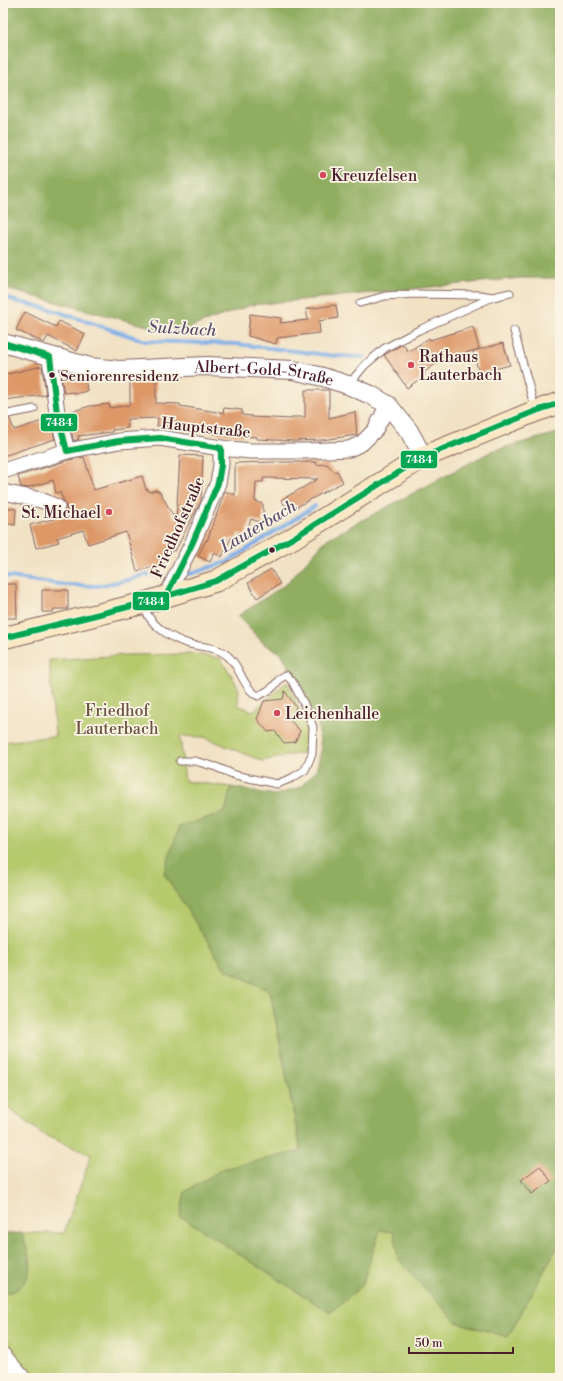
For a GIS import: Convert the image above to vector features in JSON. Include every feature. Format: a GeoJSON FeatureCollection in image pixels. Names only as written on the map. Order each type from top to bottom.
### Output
{"type":"FeatureCollection","features":[{"type":"Feature","properties":{"kind":"main road"},"geometry":{"type":"LineString","coordinates":[[3,638],[144,603],[216,581],[325,518],[423,457],[536,411],[560,403]]}},
{"type":"Feature","properties":{"kind":"street","name":"Albert-Gold-Straße"},"geometry":{"type":"LineString","coordinates":[[3,343],[90,367],[119,370],[207,366],[293,370],[323,376],[371,395],[388,405],[409,431],[423,457]]}},
{"type":"Feature","properties":{"kind":"street"},"geometry":{"type":"LineString","coordinates":[[50,357],[57,413],[67,451]]}},
{"type":"Feature","properties":{"kind":"street","name":"Hauptstraße"},"geometry":{"type":"LineString","coordinates":[[3,471],[67,451],[119,441],[160,438],[221,448],[251,451],[349,449],[362,443],[375,430],[388,405]]}},
{"type":"Feature","properties":{"kind":"street","name":"Friedhofstraße"},"geometry":{"type":"LineString","coordinates":[[166,596],[192,544],[218,483],[221,465],[221,448]]}},
{"type":"Feature","properties":{"kind":"street"},"geometry":{"type":"LineString","coordinates":[[3,492],[41,500],[57,507]]}},
{"type":"Feature","properties":{"kind":"street"},"geometry":{"type":"LineString","coordinates":[[3,627],[47,626]]}},
{"type":"Feature","properties":{"kind":"street"},"geometry":{"type":"LineString","coordinates":[[3,1355],[23,1378]]}},
{"type":"Feature","properties":{"kind":"lane"},"geometry":{"type":"LineString","coordinates":[[348,385],[364,365],[385,348],[419,330],[494,298],[510,293]]}},
{"type":"Feature","properties":{"kind":"lane"},"geometry":{"type":"LineString","coordinates":[[360,303],[385,296],[415,294],[480,295],[494,298]]}},
{"type":"Feature","properties":{"kind":"lane"},"geometry":{"type":"LineString","coordinates":[[514,331],[536,411]]}},
{"type":"Feature","properties":{"kind":"lane"},"geometry":{"type":"LineString","coordinates":[[3,414],[34,409]]}},
{"type":"Feature","properties":{"kind":"lane"},"geometry":{"type":"LineString","coordinates":[[144,603],[145,611],[150,618],[165,632],[188,644],[207,647],[222,652],[232,661],[251,692],[258,696],[268,691],[275,685],[279,678],[286,675],[292,680],[313,727],[312,754],[305,770],[292,778],[277,784],[235,775],[216,767],[195,761],[180,761]]}},
{"type":"Feature","properties":{"kind":"green space"},"geometry":{"type":"Polygon","coordinates":[[[3,3],[560,3],[560,278],[521,278],[251,305],[174,333],[6,289],[3,287],[3,3]]]}},
{"type":"Feature","properties":{"kind":"green space"},"geometry":{"type":"Polygon","coordinates":[[[557,433],[560,434],[560,1242],[508,1337],[456,1322],[398,1259],[394,1232],[380,1230],[362,1285],[336,1309],[329,1312],[180,1216],[185,1192],[222,1169],[301,1151],[270,991],[225,969],[164,873],[179,827],[225,812],[231,787],[275,795],[300,787],[316,771],[321,751],[318,724],[302,690],[281,653],[264,644],[238,616],[286,584],[327,539],[492,451],[557,433]]]}},
{"type":"Feature","properties":{"kind":"green space","name":"Friedhof Lauterbach"},"geometry":{"type":"Polygon","coordinates":[[[194,654],[220,658],[239,690],[238,705],[253,711],[287,682],[307,724],[306,752],[262,761],[204,737],[180,736],[185,781],[231,787],[225,812],[179,827],[225,969],[270,991],[301,1152],[222,1169],[362,1285],[380,1230],[394,1232],[398,1259],[549,1262],[560,1242],[560,1378],[488,1378],[484,1372],[470,1378],[3,1378],[3,1294],[15,1290],[31,1262],[22,1233],[64,1233],[91,1155],[44,1135],[3,1104],[3,742],[55,736],[49,660],[127,655],[194,654]]]}},
{"type":"Feature","properties":{"kind":"green space"},"geometry":{"type":"Polygon","coordinates":[[[22,1233],[29,1256],[29,1272],[22,1285],[14,1291],[3,1294],[3,1234],[22,1233]]]}},
{"type":"Feature","properties":{"kind":"building"},"geometry":{"type":"Polygon","coordinates":[[[336,305],[338,318],[319,321],[320,333],[277,338],[276,344],[248,336],[250,314],[281,318],[280,323],[308,320],[306,309],[336,305]]]}},
{"type":"Feature","properties":{"kind":"building"},"geometry":{"type":"Polygon","coordinates":[[[25,312],[56,327],[59,321],[85,334],[77,351],[48,336],[44,343],[16,330],[25,312]]]}},
{"type":"Feature","properties":{"kind":"building"},"geometry":{"type":"Polygon","coordinates":[[[473,327],[479,349],[441,360],[423,373],[425,375],[407,388],[384,355],[403,344],[408,352],[429,338],[430,340],[473,327]]]}},
{"type":"Feature","properties":{"kind":"building"},"geometry":{"type":"Polygon","coordinates":[[[503,343],[510,365],[479,373],[473,351],[503,343]]]}},
{"type":"Feature","properties":{"kind":"building"},"geometry":{"type":"Polygon","coordinates":[[[42,366],[46,395],[3,400],[3,375],[42,366]]]}},
{"type":"Feature","properties":{"kind":"building"},"geometry":{"type":"Polygon","coordinates":[[[75,374],[85,376],[87,391],[75,394],[74,392],[64,393],[61,376],[75,374]]]}},
{"type":"Feature","properties":{"kind":"building"},"geometry":{"type":"Polygon","coordinates":[[[156,379],[156,403],[180,404],[180,406],[223,413],[224,408],[242,410],[242,415],[252,416],[251,417],[292,419],[292,417],[305,417],[305,390],[329,390],[329,418],[355,412],[357,435],[322,440],[294,441],[257,439],[257,437],[219,434],[188,429],[189,428],[157,426],[158,418],[127,419],[128,428],[112,430],[112,432],[78,436],[79,439],[74,441],[66,413],[90,406],[109,404],[110,408],[130,405],[130,380],[156,379]]]}},
{"type":"Feature","properties":{"kind":"building"},"geometry":{"type":"Polygon","coordinates":[[[10,419],[14,430],[49,419],[55,439],[3,456],[3,420],[10,419]]]}},
{"type":"Feature","properties":{"kind":"building"},"geometry":{"type":"Polygon","coordinates":[[[180,455],[203,456],[201,501],[175,551],[173,550],[162,565],[137,571],[126,532],[88,544],[83,530],[57,538],[59,542],[36,548],[30,525],[68,515],[66,506],[60,492],[56,493],[53,480],[27,488],[21,487],[18,476],[69,460],[84,457],[94,490],[142,476],[146,490],[148,489],[149,492],[156,490],[160,492],[176,521],[180,455]]]}},
{"type":"Feature","properties":{"kind":"building"},"geometry":{"type":"Polygon","coordinates":[[[316,462],[317,465],[325,464],[328,465],[334,472],[337,471],[343,482],[289,511],[281,500],[318,479],[263,478],[263,482],[256,482],[255,501],[263,504],[263,523],[251,519],[245,536],[238,533],[236,539],[231,538],[222,557],[214,553],[210,562],[198,556],[206,540],[207,541],[225,491],[235,495],[235,463],[316,462]]]}},
{"type":"Feature","properties":{"kind":"building"},"geometry":{"type":"Polygon","coordinates":[[[3,507],[16,509],[15,525],[3,523],[3,507]]]}},
{"type":"Feature","properties":{"kind":"building"},"geometry":{"type":"Polygon","coordinates":[[[271,569],[280,584],[257,598],[248,583],[271,569]]]}},
{"type":"Feature","properties":{"kind":"building"},"geometry":{"type":"Polygon","coordinates":[[[3,584],[16,584],[17,618],[3,618],[3,584]]]}},
{"type":"Feature","properties":{"kind":"building"},"geometry":{"type":"Polygon","coordinates":[[[42,590],[68,590],[68,609],[54,609],[53,612],[42,612],[42,590]]]}},
{"type":"Feature","properties":{"kind":"building","name":"Leichenhalle"},"geometry":{"type":"Polygon","coordinates":[[[285,691],[296,707],[290,720],[300,731],[295,742],[284,743],[275,731],[268,732],[257,719],[264,701],[283,699],[285,691]]]}},
{"type":"Feature","properties":{"kind":"building"},"geometry":{"type":"Polygon","coordinates":[[[540,1166],[551,1181],[532,1194],[521,1180],[540,1166]]]}},
{"type":"Feature","properties":{"kind":"waterway","name":"Sulzbach"},"geometry":{"type":"LineString","coordinates":[[3,296],[15,301],[53,310],[145,341],[237,344],[335,356],[365,357]]}},
{"type":"Feature","properties":{"kind":"waterway","name":"Lauterbach"},"geometry":{"type":"LineString","coordinates":[[189,574],[227,562],[315,506]]}},
{"type":"Feature","properties":{"kind":"waterway","name":"Lauterbach"},"geometry":{"type":"LineString","coordinates":[[3,576],[65,585],[97,586],[128,580],[144,575],[162,574]]}},
{"type":"Feature","properties":{"kind":"transit line","name":"7484"},"geometry":{"type":"LineString","coordinates":[[3,343],[50,357],[57,413],[67,451],[119,441],[160,438],[221,448],[221,465],[218,483],[192,544],[166,596]]}},
{"type":"Feature","properties":{"kind":"transit line","name":"7484"},"geometry":{"type":"LineString","coordinates":[[3,638],[144,603],[216,581],[293,538],[423,457],[536,411],[560,403]]}},
{"type":"Feature","properties":{"kind":"place","name":"Kreuzfelsen"},"geometry":{"type":"Point","coordinates":[323,175]}},
{"type":"Feature","properties":{"kind":"place","name":"Rathaus Lauterbach"},"geometry":{"type":"Point","coordinates":[411,365]}},
{"type":"Feature","properties":{"kind":"place","name":"Seniorenresidenz"},"geometry":{"type":"Point","coordinates":[52,375]}},
{"type":"Feature","properties":{"kind":"place","name":"St. Michael"},"geometry":{"type":"Point","coordinates":[109,512]}},
{"type":"Feature","properties":{"kind":"place","name":"Leichenhalle"},"geometry":{"type":"Point","coordinates":[277,713]}}]}
